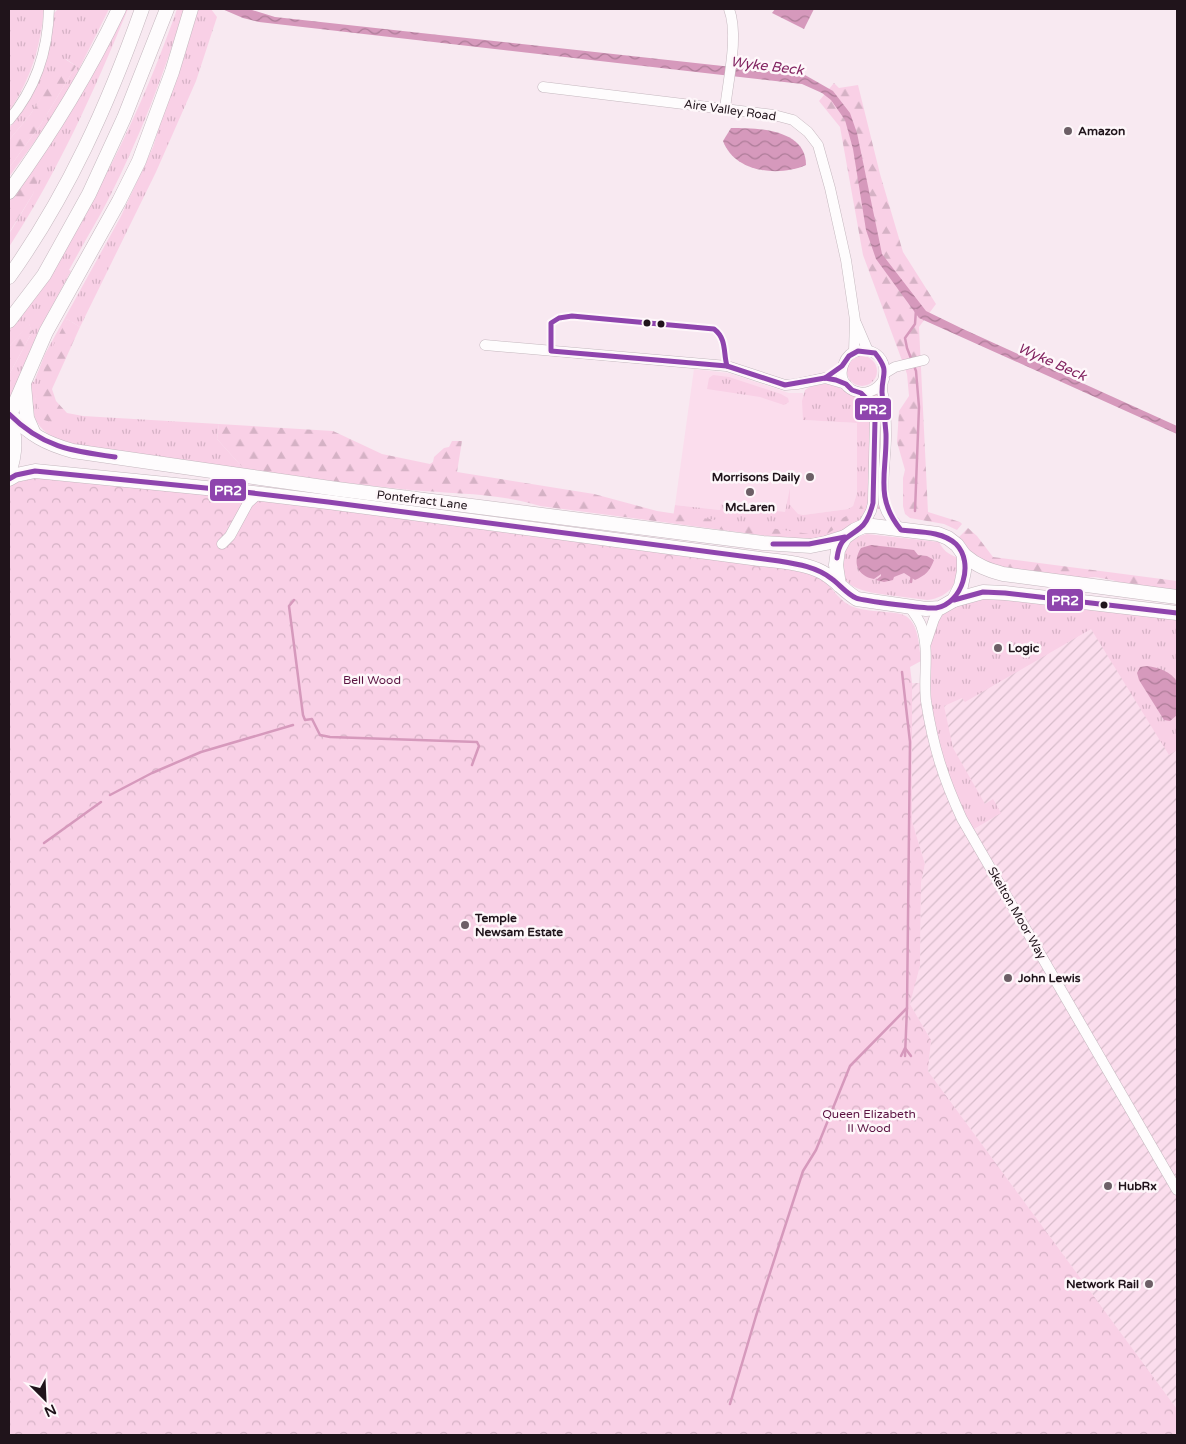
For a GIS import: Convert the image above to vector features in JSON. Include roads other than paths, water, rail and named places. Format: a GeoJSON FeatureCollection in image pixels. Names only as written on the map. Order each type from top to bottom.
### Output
{"type":"FeatureCollection","features":[{"type":"Feature","properties":{"kind":"highway"},"geometry":{"type":"LineString","coordinates":[[9,192],[70,102],[118,9]]}},
{"type":"Feature","properties":{"kind":"highway"},"geometry":{"type":"LineString","coordinates":[[9,277],[31,246],[77,166],[99,120],[142,9]]}},
{"type":"Feature","properties":{"kind":"highway"},"geometry":{"type":"LineString","coordinates":[[9,320],[44,276],[89,194],[124,118],[167,9]]}},
{"type":"Feature","properties":{"kind":"highway"},"geometry":{"type":"LineString","coordinates":[[9,472],[16,444],[15,432],[9,415],[46,332],[119,201],[139,161],[172,72],[191,9]]}},
{"type":"Feature","properties":{"kind":"highway"},"geometry":{"type":"LineString","coordinates":[[24,379],[27,418],[36,438]]}},
{"type":"Feature","properties":{"kind":"highway","name":"Pontefract Lane"},"geometry":{"type":"LineString","coordinates":[[9,415],[36,438],[50,445],[72,451],[337,489],[754,542],[811,546],[844,536]]}},
{"type":"Feature","properties":{"kind":"highway","name":"Pontefract Lane"},"geometry":{"type":"LineString","coordinates":[[9,479],[26,472],[35,471],[236,491],[812,567],[831,577],[838,585]]}},
{"type":"Feature","properties":{"kind":"highway"},"geometry":{"type":"LineString","coordinates":[[1177,597],[1003,574],[984,569],[973,563],[957,545],[948,538],[938,534],[873,526],[862,527],[844,536],[838,550],[836,565],[838,585],[857,599],[926,608],[940,608],[954,600],[983,592],[1177,613]]}},
{"type":"Feature","properties":{"kind":"highway"},"geometry":{"type":"LineString","coordinates":[[954,600],[961,586],[964,572],[964,555]]}},
{"type":"Feature","properties":{"kind":"street"},"geometry":{"type":"LineString","coordinates":[[9,120],[40,68],[46,44],[49,9]]}},
{"type":"Feature","properties":{"kind":"street"},"geometry":{"type":"LineString","coordinates":[[725,109],[732,48],[732,18],[729,9]]}},
{"type":"Feature","properties":{"kind":"street","name":"Aire Valley Road"},"geometry":{"type":"LineString","coordinates":[[543,87],[774,114],[793,120],[808,132],[818,145],[846,260],[855,320],[854,352]]}},
{"type":"Feature","properties":{"kind":"street","name":"Aire Valley Road"},"geometry":{"type":"LineString","coordinates":[[855,320],[868,350]]}},
{"type":"Feature","properties":{"kind":"street"},"geometry":{"type":"LineString","coordinates":[[485,344],[727,366],[785,385],[825,378],[842,366],[854,352],[868,350],[880,357],[907,363]]}},
{"type":"Feature","properties":{"kind":"street"},"geometry":{"type":"LineString","coordinates":[[880,357],[883,363],[882,390],[886,435],[884,504],[891,518],[901,530]]}},
{"type":"Feature","properties":{"kind":"street"},"geometry":{"type":"LineString","coordinates":[[842,366],[843,378],[846,384],[852,390],[867,393],[877,388],[884,376],[895,366],[924,360]]}},
{"type":"Feature","properties":{"kind":"street"},"geometry":{"type":"LineString","coordinates":[[825,378],[846,384]]}},
{"type":"Feature","properties":{"kind":"street"},"geometry":{"type":"LineString","coordinates":[[861,393],[874,408],[875,420],[873,503],[871,511],[862,527]]}},
{"type":"Feature","properties":{"kind":"street"},"geometry":{"type":"LineString","coordinates":[[236,491],[241,513]]}},
{"type":"Feature","properties":{"kind":"street"},"geometry":{"type":"LineString","coordinates":[[222,544],[230,536],[248,503],[258,494]]}},
{"type":"Feature","properties":{"kind":"street","name":"Skelton Moor Way"},"geometry":{"type":"LineString","coordinates":[[909,606],[920,623],[926,644],[926,699],[943,777],[962,819],[1177,1190]]}},
{"type":"Feature","properties":{"kind":"street","name":"Skelton Moor Way"},"geometry":{"type":"LineString","coordinates":[[926,644],[934,619],[940,608]]}},
{"type":"Feature","properties":{"kind":"water"},"geometry":{"type":"Polygon","coordinates":[[[222,9],[249,9],[275,17],[805,75],[833,91],[850,113],[857,133],[882,254],[926,311],[1177,426],[1177,434],[919,318],[876,259],[866,230],[853,149],[845,120],[831,100],[822,93],[802,84],[259,22],[243,18],[222,9]]]}},
{"type":"Feature","properties":{"kind":"water"},"geometry":{"type":"Polygon","coordinates":[[[775,9],[814,9],[804,29],[772,13],[775,9]]]}},
{"type":"Feature","properties":{"kind":"water"},"geometry":{"type":"Polygon","coordinates":[[[731,128],[767,130],[789,137],[798,144],[804,153],[806,165],[783,171],[759,170],[747,166],[729,152],[723,141],[731,128]]]}},
{"type":"Feature","properties":{"kind":"water"},"geometry":{"type":"Polygon","coordinates":[[[871,545],[914,550],[918,555],[927,556],[934,560],[927,572],[915,580],[904,573],[894,577],[893,580],[884,582],[876,580],[881,574],[874,579],[864,575],[858,568],[858,553],[861,548],[871,545]]]}},
{"type":"Feature","properties":{"kind":"water"},"geometry":{"type":"Polygon","coordinates":[[[1147,666],[1168,673],[1177,682],[1177,715],[1170,721],[1164,720],[1139,680],[1137,673],[1140,667],[1147,666]]]}},
{"type":"Feature","properties":{"kind":"waterway"},"geometry":{"type":"LineString","coordinates":[[912,361],[905,338],[915,324],[916,310]]}},
{"type":"Feature","properties":{"kind":"waterway"},"geometry":{"type":"LineString","coordinates":[[914,366],[919,407],[915,511]]}},
{"type":"Feature","properties":{"kind":"waterway"},"geometry":{"type":"LineString","coordinates":[[911,582],[912,574]]}},
{"type":"Feature","properties":{"kind":"waterway"},"geometry":{"type":"LineString","coordinates":[[294,600],[289,606],[303,715],[305,720],[312,719],[320,735],[330,737],[477,742],[479,746],[472,765]]}},
{"type":"Feature","properties":{"kind":"waterway"},"geometry":{"type":"LineString","coordinates":[[730,1404],[803,1171],[816,1150],[850,1066],[907,1008],[910,742],[902,672]]}},
{"type":"Feature","properties":{"kind":"waterway"},"geometry":{"type":"LineString","coordinates":[[110,795],[152,773],[201,752],[293,725]]}},
{"type":"Feature","properties":{"kind":"waterway"},"geometry":{"type":"LineString","coordinates":[[44,843],[101,802]]}},
{"type":"Feature","properties":{"kind":"waterway"},"geometry":{"type":"LineString","coordinates":[[905,1056],[907,1008]]}},
{"type":"Feature","properties":{"kind":"waterway"},"geometry":{"type":"LineString","coordinates":[[901,1056],[905,1048],[911,1056]]}},
{"type":"Feature","properties":{"kind":"place","name":"Amazon"},"geometry":{"type":"Point","coordinates":[1068,131]}},
{"type":"Feature","properties":{"kind":"place","name":"Morrisons Daily"},"geometry":{"type":"Point","coordinates":[810,477]}},
{"type":"Feature","properties":{"kind":"place","name":"McLaren"},"geometry":{"type":"Point","coordinates":[750,492]}},
{"type":"Feature","properties":{"kind":"place","name":"Logic"},"geometry":{"type":"Point","coordinates":[998,648]}},
{"type":"Feature","properties":{"kind":"place","name":"Temple Newsam Estate"},"geometry":{"type":"Point","coordinates":[465,925]}},
{"type":"Feature","properties":{"kind":"place","name":"John Lewis"},"geometry":{"type":"Point","coordinates":[1008,978]}},
{"type":"Feature","properties":{"kind":"place","name":"HubRx"},"geometry":{"type":"Point","coordinates":[1108,1186]}},
{"type":"Feature","properties":{"kind":"place","name":"Network Rail"},"geometry":{"type":"Point","coordinates":[1149,1284]}},
{"type":"Feature","properties":{"kind":"water label","name":"Wyke Beck"},"geometry":{"type":"Point","coordinates":[767,66]}},
{"type":"Feature","properties":{"kind":"water label","name":"Wyke Beck"},"geometry":{"type":"Point","coordinates":[1052,362]}},
{"type":"Feature","properties":{"kind":"park label","name":"Bell Wood"},"geometry":{"type":"Point","coordinates":[372,680]}},
{"type":"Feature","properties":{"kind":"park label","name":"Queen Elizabeth II Wood"},"geometry":{"type":"Point","coordinates":[869,1121]}}]}
